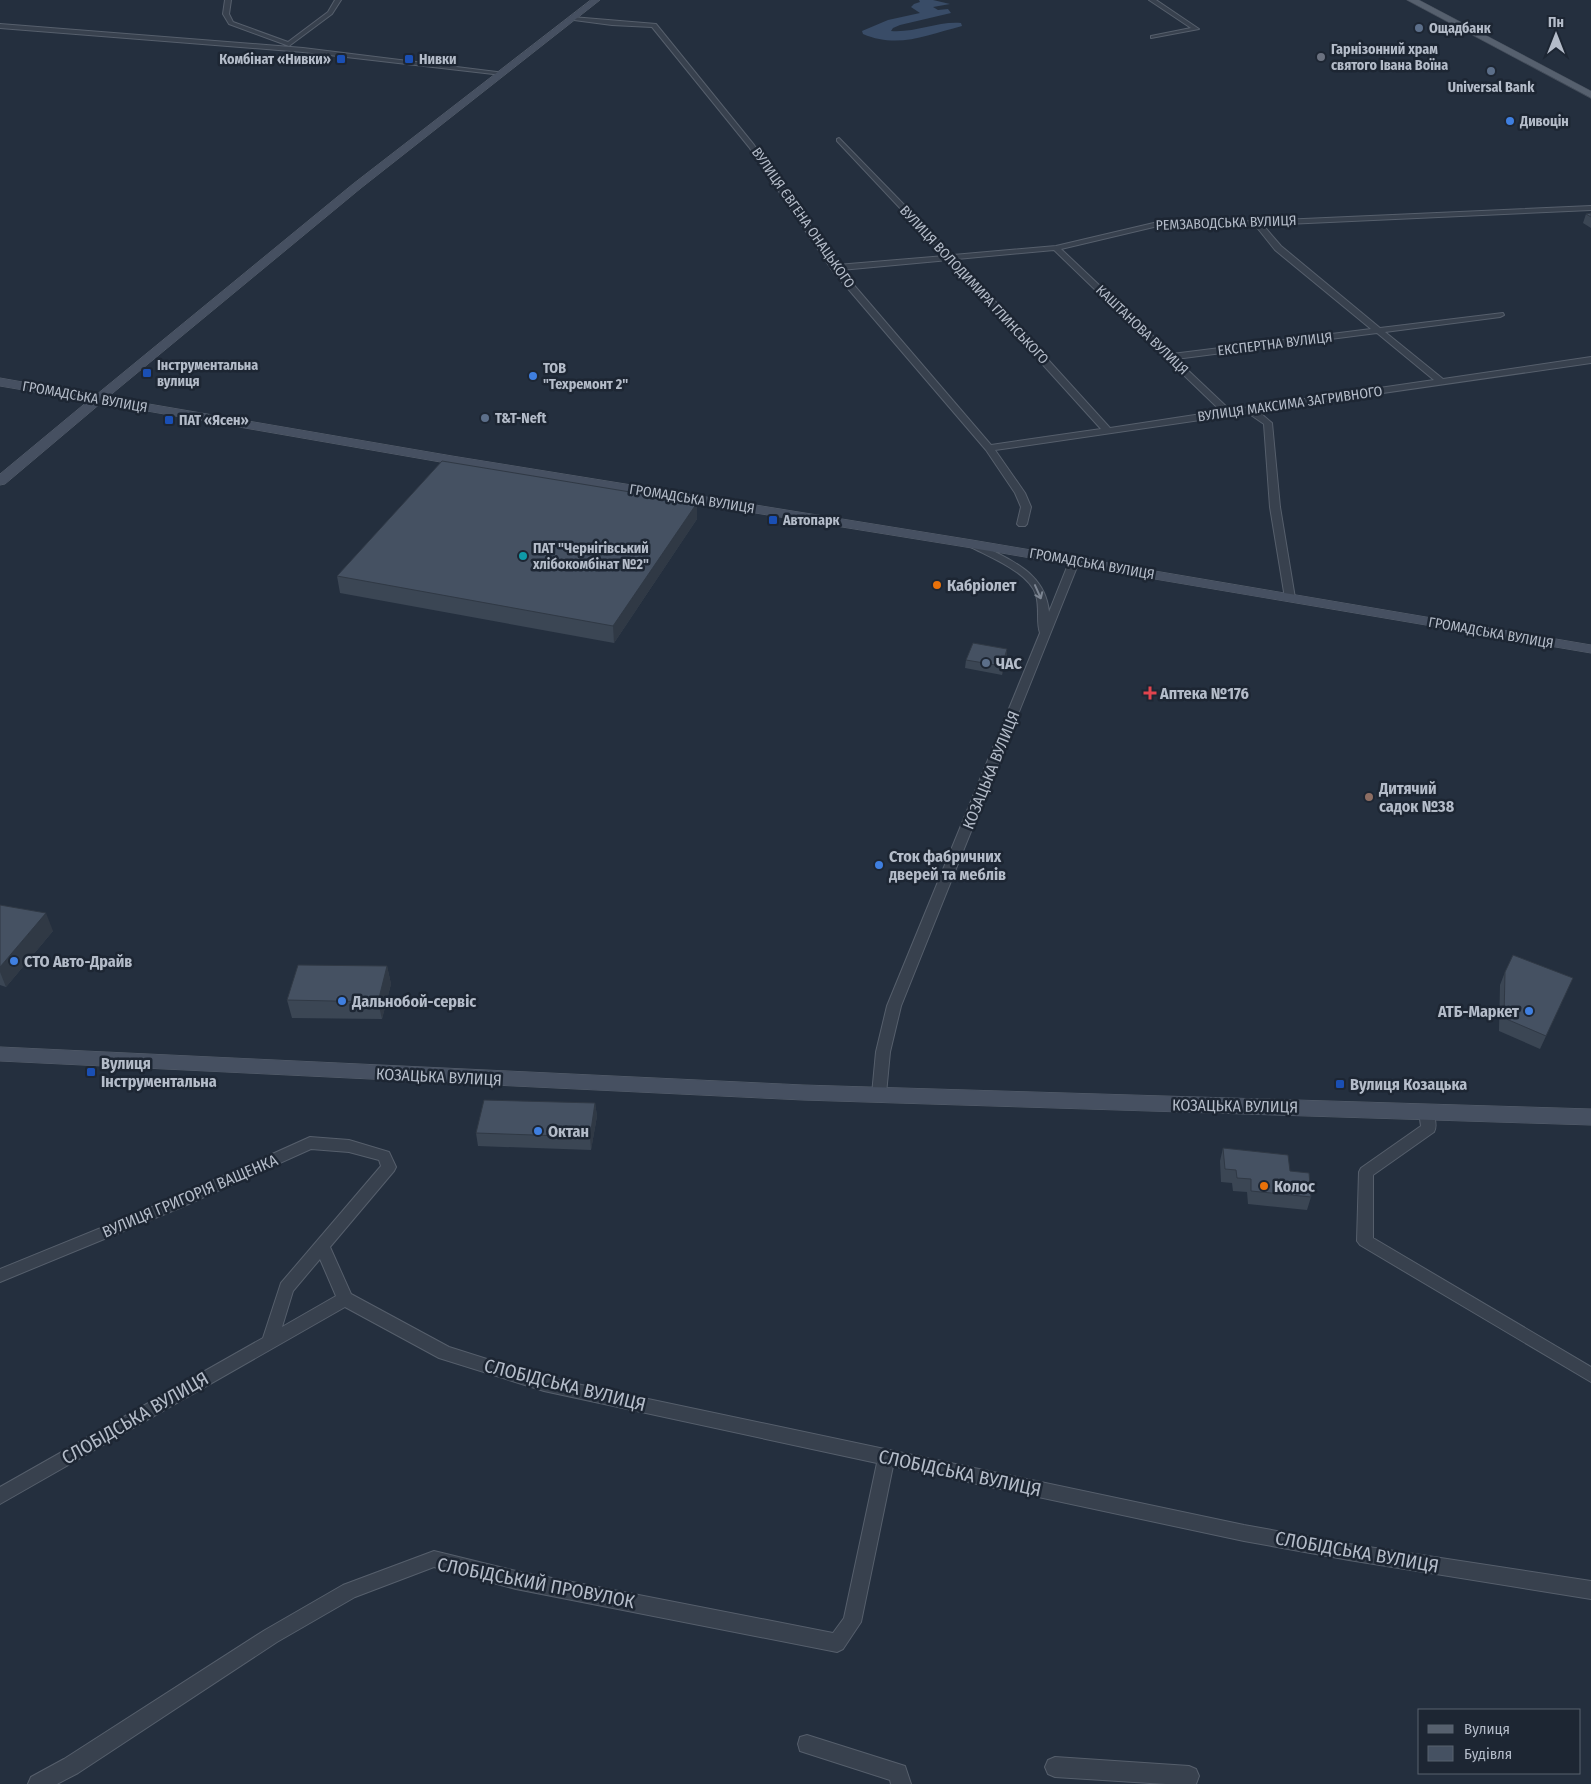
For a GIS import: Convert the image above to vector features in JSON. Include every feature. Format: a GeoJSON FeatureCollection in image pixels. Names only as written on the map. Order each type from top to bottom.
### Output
{"type":"FeatureCollection","features":[{"type":"Feature","properties":{"kind":"main road"},"geometry":{"type":"LineString","coordinates":[[1412,0],[1591,95]]}},
{"type":"Feature","properties":{"kind":"street"},"geometry":{"type":"LineString","coordinates":[[228,0],[226,14],[231,23],[303,50]]}},
{"type":"Feature","properties":{"kind":"street"},"geometry":{"type":"LineString","coordinates":[[289,44],[330,14],[338,0]]}},
{"type":"Feature","properties":{"kind":"street"},"geometry":{"type":"LineString","coordinates":[[0,481],[238,282],[596,0]]}},
{"type":"Feature","properties":{"kind":"street"},"geometry":{"type":"LineString","coordinates":[[1152,0],[1196,29],[1153,37]]}},
{"type":"Feature","properties":{"kind":"street","name":"ВУЛИЦЯ ЄВГЕНА ОНАЦЬКОГО"},"geometry":{"type":"LineString","coordinates":[[574,18],[654,26],[752,146],[835,268],[989,448],[1020,493],[1026,507],[1022,524]]}},
{"type":"Feature","properties":{"kind":"street"},"geometry":{"type":"LineString","coordinates":[[0,26],[303,50],[502,73]]}},
{"type":"Feature","properties":{"kind":"street","name":"ВУЛИЦЯ ВОЛОДИМИРА ГЛИНСЬКОГО"},"geometry":{"type":"LineString","coordinates":[[839,140],[952,259],[1108,430]]}},
{"type":"Feature","properties":{"kind":"street","name":"РЕМЗАВОДСЬКА ВУЛИЦЯ"},"geometry":{"type":"LineString","coordinates":[[835,268],[952,259],[1056,248],[1158,224],[1257,223],[1591,208]]}},
{"type":"Feature","properties":{"kind":"street"},"geometry":{"type":"LineString","coordinates":[[1257,223],[1278,248],[1441,382]]}},
{"type":"Feature","properties":{"kind":"street","name":"КАШТАНОВА ВУЛИЦЯ"},"geometry":{"type":"LineString","coordinates":[[1056,248],[1228,413]]}},
{"type":"Feature","properties":{"kind":"street","name":"ЕКСПЕРТНА ВУЛИЦЯ"},"geometry":{"type":"LineString","coordinates":[[1170,357],[1500,315]]}},
{"type":"Feature","properties":{"kind":"street","name":"ВУЛИЦЯ МАКСИМА ЗАГРИВНОГО"},"geometry":{"type":"LineString","coordinates":[[989,448],[1591,360]]}},
{"type":"Feature","properties":{"kind":"street","name":"ГРОМАДСЬКА ВУЛИЦЯ"},"geometry":{"type":"LineString","coordinates":[[0,382],[452,460],[972,544],[1591,649]]}},
{"type":"Feature","properties":{"kind":"street"},"geometry":{"type":"LineString","coordinates":[[1250,410],[1268,424],[1275,508],[1290,598]]}},
{"type":"Feature","properties":{"kind":"street"},"geometry":{"type":"LineString","coordinates":[[972,544],[1015,568],[1028,577],[1038,589],[1042,604],[1044,637]]}},
{"type":"Feature","properties":{"kind":"street","name":"КОЗАЦЬКА ВУЛИЦЯ"},"geometry":{"type":"LineString","coordinates":[[879,1094],[882,1052],[894,1006],[1074,562]]}},
{"type":"Feature","properties":{"kind":"street","name":"КОЗАЦЬКА ВУЛИЦЯ"},"geometry":{"type":"LineString","coordinates":[[0,1054],[394,1075],[750,1090],[1073,1102],[1591,1117]]}},
{"type":"Feature","properties":{"kind":"street"},"geometry":{"type":"LineString","coordinates":[[1426,1112],[1429,1128],[1366,1172],[1366,1241],[1591,1375]]}},
{"type":"Feature","properties":{"kind":"street","name":"ВУЛИЦЯ ГРИГОРІЯ ВАЩЕНКА"},"geometry":{"type":"LineString","coordinates":[[0,1276],[177,1204],[310,1143],[349,1146],[384,1156],[389,1167],[322,1246]]}},
{"type":"Feature","properties":{"kind":"street"},"geometry":{"type":"LineString","coordinates":[[270,1341],[286,1288],[322,1246],[345,1299]]}},
{"type":"Feature","properties":{"kind":"street","name":"СЛОБІДСЬКА ВУЛИЦЯ"},"geometry":{"type":"LineString","coordinates":[[0,1496],[345,1299],[445,1353],[544,1384],[1244,1533],[1349,1552],[1591,1590]]}},
{"type":"Feature","properties":{"kind":"street","name":"СЛОБІДСЬКИЙ ПРОВУЛОК"},"geometry":{"type":"LineString","coordinates":[[38,1784],[71,1766],[262,1641],[349,1591],[434,1559],[516,1580],[837,1643],[852,1622],[887,1457]]}},
{"type":"Feature","properties":{"kind":"street"},"geometry":{"type":"LineString","coordinates":[[807,1744],[898,1773],[901,1784]]}},
{"type":"Feature","properties":{"kind":"street"},"geometry":{"type":"LineString","coordinates":[[1055,1767],[1189,1776],[1186,1784]]}},
{"type":"Feature","properties":{"kind":"water"},"geometry":{"type":"Polygon","coordinates":[[[919,0],[933,0],[950,4],[933,7],[938,10],[948,9],[951,13],[900,25],[891,31],[952,23],[961,23],[962,26],[912,39],[900,40],[888,40],[863,34],[862,31],[888,20],[920,13],[911,7],[920,2],[919,0]]]}},
{"type":"Feature","properties":{"kind":"building","name":"ПАТ \"Чернігівський хлібокомбінат №2\""},"geometry":{"type":"Polygon","coordinates":[[[442,461],[697,503],[613,626],[337,576],[442,461]]]}},
{"type":"Feature","properties":{"kind":"building"},"geometry":{"type":"Polygon","coordinates":[[[973,643],[1007,649],[1002,666],[966,660],[973,643]]]}},
{"type":"Feature","properties":{"kind":"building"},"geometry":{"type":"Polygon","coordinates":[[[0,905],[46,913],[0,967],[0,905]]]}},
{"type":"Feature","properties":{"kind":"building","name":"АТБ-Маркет"},"geometry":{"type":"Polygon","coordinates":[[[1513,955],[1573,978],[1546,1036],[1504,1018],[1505,972],[1513,955]]]}},
{"type":"Feature","properties":{"kind":"building"},"geometry":{"type":"Polygon","coordinates":[[[298,965],[387,966],[378,1002],[287,1000],[298,965]]]}},
{"type":"Feature","properties":{"kind":"building"},"geometry":{"type":"Polygon","coordinates":[[[484,1100],[595,1103],[590,1137],[476,1133],[484,1100]]]}},
{"type":"Feature","properties":{"kind":"building"},"geometry":{"type":"Polygon","coordinates":[[[1223,1148],[1288,1155],[1290,1171],[1309,1173],[1311,1197],[1251,1191],[1251,1179],[1237,1178],[1236,1170],[1225,1169],[1223,1148]]]}},
{"type":"Feature","properties":{"kind":"place","name":"Ощадбанк"},"geometry":{"type":"Point","coordinates":[1419,28]}},
{"type":"Feature","properties":{"kind":"place","name":"Гарнізонний храм святого Івана Воїна"},"geometry":{"type":"Point","coordinates":[1321,57]}},
{"type":"Feature","properties":{"kind":"place","name":"Комбінат «Нивки»"},"geometry":{"type":"Point","coordinates":[341,59]}},
{"type":"Feature","properties":{"kind":"place","name":"Нивки"},"geometry":{"type":"Point","coordinates":[409,59]}},
{"type":"Feature","properties":{"kind":"place","name":"Universal Bank"},"geometry":{"type":"Point","coordinates":[1491,71]}},
{"type":"Feature","properties":{"kind":"place","name":"Дивоцін"},"geometry":{"type":"Point","coordinates":[1510,121]}},
{"type":"Feature","properties":{"kind":"place","name":"Інструментальна вулиця"},"geometry":{"type":"Point","coordinates":[147,373]}},
{"type":"Feature","properties":{"kind":"place","name":"ТОВ \"Техремонт 2\""},"geometry":{"type":"Point","coordinates":[533,376]}},
{"type":"Feature","properties":{"kind":"place","name":"T&T-Neft"},"geometry":{"type":"Point","coordinates":[485,418]}},
{"type":"Feature","properties":{"kind":"place","name":"ПАТ «Ясен»"},"geometry":{"type":"Point","coordinates":[169,420]}},
{"type":"Feature","properties":{"kind":"place","name":"Автопарк"},"geometry":{"type":"Point","coordinates":[773,520]}},
{"type":"Feature","properties":{"kind":"place","name":"ПАТ \"Чернігівський хлібокомбінат №2\""},"geometry":{"type":"Point","coordinates":[523,556]}},
{"type":"Feature","properties":{"kind":"place","name":"Кабріолет"},"geometry":{"type":"Point","coordinates":[937,585]}},
{"type":"Feature","properties":{"kind":"place","name":"ЧАС"},"geometry":{"type":"Point","coordinates":[986,663]}},
{"type":"Feature","properties":{"kind":"place","name":"Аптека №176"},"geometry":{"type":"Point","coordinates":[1150,693]}},
{"type":"Feature","properties":{"kind":"place","name":"Дитячий садок №38"},"geometry":{"type":"Point","coordinates":[1369,797]}},
{"type":"Feature","properties":{"kind":"place","name":"Сток фабричних дверей та меблів"},"geometry":{"type":"Point","coordinates":[879,865]}},
{"type":"Feature","properties":{"kind":"place","name":"СТО Авто-Драйв"},"geometry":{"type":"Point","coordinates":[14,961]}},
{"type":"Feature","properties":{"kind":"place","name":"Дальнобой-сервіс"},"geometry":{"type":"Point","coordinates":[342,1001]}},
{"type":"Feature","properties":{"kind":"place","name":"АТБ-Маркет"},"geometry":{"type":"Point","coordinates":[1529,1011]}},
{"type":"Feature","properties":{"kind":"place","name":"Вулиця Інструментальна"},"geometry":{"type":"Point","coordinates":[91,1072]}},
{"type":"Feature","properties":{"kind":"place","name":"Вулиця Козацька"},"geometry":{"type":"Point","coordinates":[1340,1084]}},
{"type":"Feature","properties":{"kind":"place","name":"Октан"},"geometry":{"type":"Point","coordinates":[538,1131]}},
{"type":"Feature","properties":{"kind":"place","name":"Колос"},"geometry":{"type":"Point","coordinates":[1264,1186]}}]}
